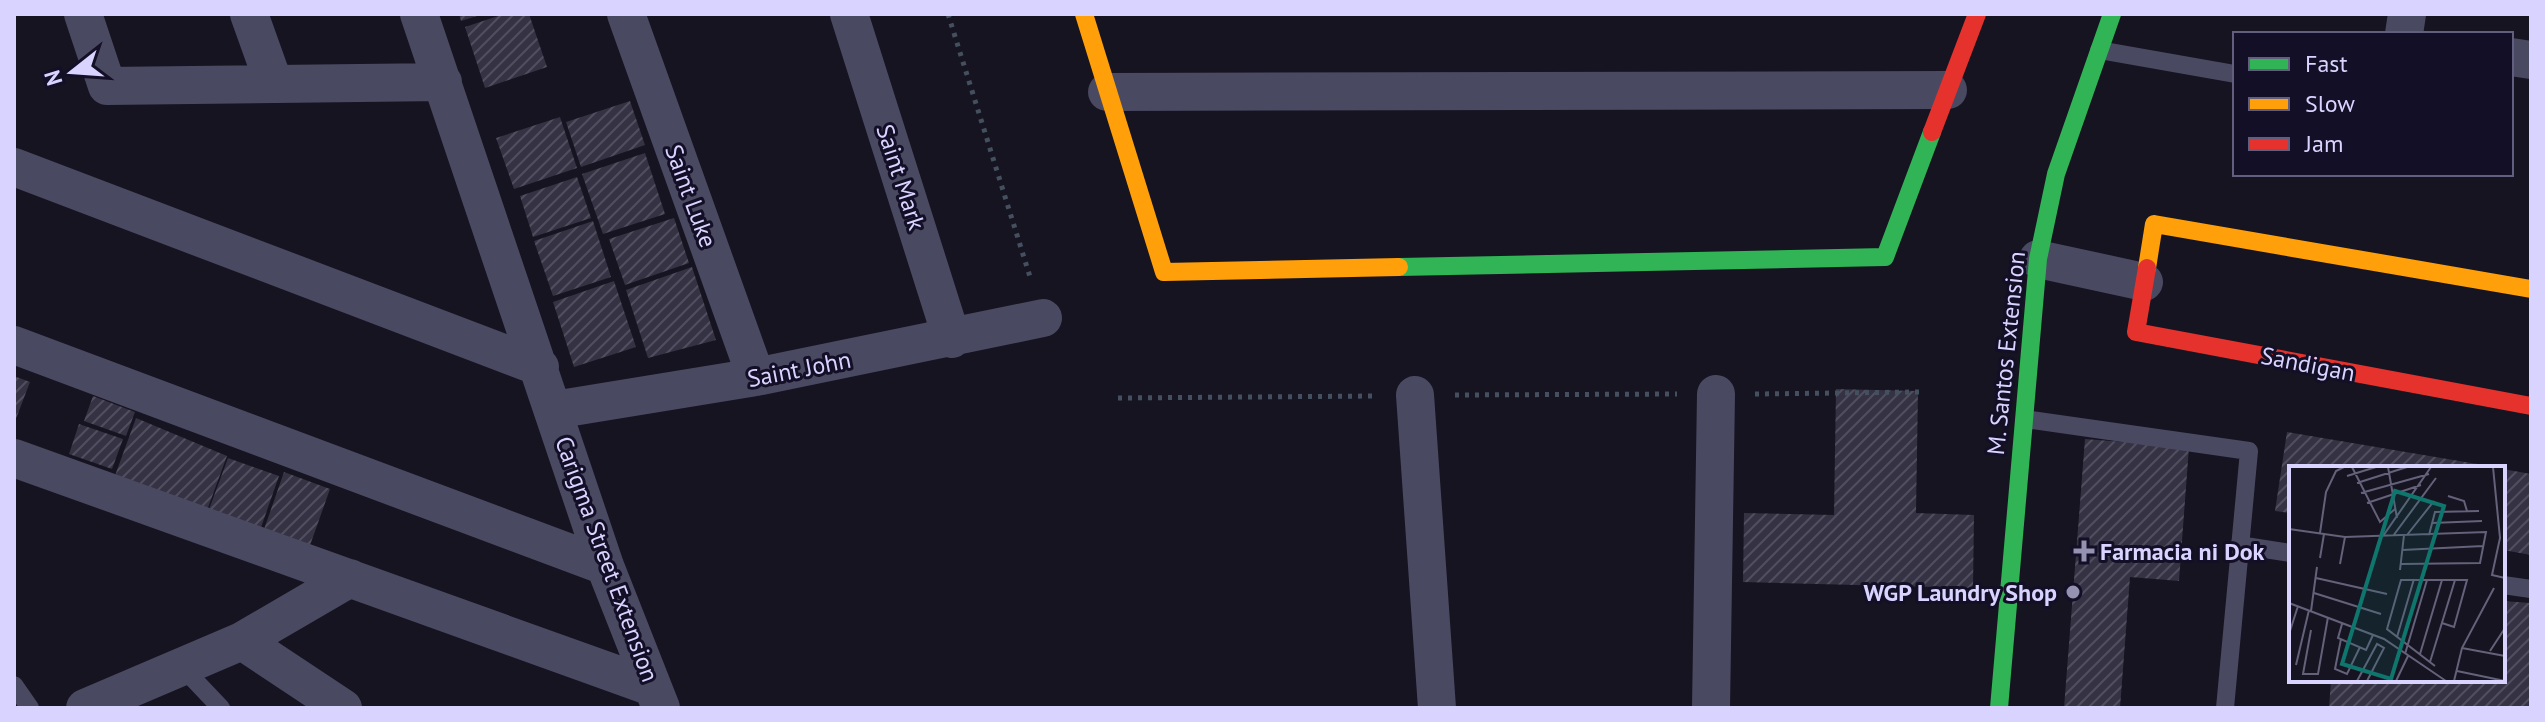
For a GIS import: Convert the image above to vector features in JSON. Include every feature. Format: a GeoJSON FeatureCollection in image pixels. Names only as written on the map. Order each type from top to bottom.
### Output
{"type":"FeatureCollection","features":[{"type":"Feature","properties":{"kind":"street"},"geometry":{"type":"LineString","coordinates":[[83,14],[107,86],[443,82]]}},
{"type":"Feature","properties":{"kind":"street"},"geometry":{"type":"LineString","coordinates":[[249,14],[274,84]]}},
{"type":"Feature","properties":{"kind":"street","name":"Carigma Street Extension"},"geometry":{"type":"LineString","coordinates":[[419,14],[605,566],[656,698]]}},
{"type":"Feature","properties":{"kind":"street","name":"Saint Luke"},"geometry":{"type":"LineString","coordinates":[[626,14],[756,377]]}},
{"type":"Feature","properties":{"kind":"street","name":"Saint Mark"},"geometry":{"type":"LineString","coordinates":[[849,14],[952,339]]}},
{"type":"Feature","properties":{"kind":"street"},"geometry":{"type":"LineString","coordinates":[[1084,14],[1164,272],[1885,257],[1977,14]]}},
{"type":"Feature","properties":{"kind":"street","name":"M. Santos Extension"},"geometry":{"type":"LineString","coordinates":[[1999,708],[2038,259],[2056,174],[2112,14]]}},
{"type":"Feature","properties":{"kind":"street"},"geometry":{"type":"LineString","coordinates":[[1107,92],[1948,90]]}},
{"type":"Feature","properties":{"kind":"street"},"geometry":{"type":"LineString","coordinates":[[14,167],[540,367]]}},
{"type":"Feature","properties":{"kind":"street","name":"Sandigan"},"geometry":{"type":"LineString","coordinates":[[2531,289],[2154,224],[2136,332],[2531,406]]}},
{"type":"Feature","properties":{"kind":"street"},"geometry":{"type":"LineString","coordinates":[[2038,259],[2144,282]]}},
{"type":"Feature","properties":{"kind":"street","name":"Saint John"},"geometry":{"type":"LineString","coordinates":[[554,410],[756,377],[1043,318]]}},
{"type":"Feature","properties":{"kind":"street"},"geometry":{"type":"LineString","coordinates":[[14,345],[605,566]]}},
{"type":"Feature","properties":{"kind":"street"},"geometry":{"type":"LineString","coordinates":[[1711,708],[1716,394]]}},
{"type":"Feature","properties":{"kind":"street"},"geometry":{"type":"LineString","coordinates":[[1415,395],[1437,708]]}},
{"type":"Feature","properties":{"kind":"street"},"geometry":{"type":"LineString","coordinates":[[14,458],[350,578],[656,698]]}},
{"type":"Feature","properties":{"kind":"street"},"geometry":{"type":"LineString","coordinates":[[85,708],[242,641],[350,578]]}},
{"type":"Feature","properties":{"kind":"street"},"geometry":{"type":"LineString","coordinates":[[242,641],[343,708]]}},
{"type":"Feature","properties":{"kind":"lane"},"geometry":{"type":"LineString","coordinates":[[2099,50],[2233,74]]}},
{"type":"Feature","properties":{"kind":"lane"},"geometry":{"type":"LineString","coordinates":[[2022,419],[2249,451],[2225,708]]}},
{"type":"Feature","properties":{"kind":"lane"},"geometry":{"type":"LineString","coordinates":[[2239,545],[2289,553]]}},
{"type":"Feature","properties":{"kind":"lane"},"geometry":{"type":"LineString","coordinates":[[2505,585],[2531,589]]}},
{"type":"Feature","properties":{"kind":"lane"},"geometry":{"type":"LineString","coordinates":[[183,668],[221,708]]}},
{"type":"Feature","properties":{"kind":"lane"},"geometry":{"type":"LineString","coordinates":[[14,685],[30,708]]}},
{"type":"Feature","properties":{"kind":"path"},"geometry":{"type":"LineString","coordinates":[[948,14],[1043,318]]}},
{"type":"Feature","properties":{"kind":"path"},"geometry":{"type":"LineString","coordinates":[[1118,398],[1919,392]]}},
{"type":"Feature","properties":{"kind":"building"},"geometry":{"type":"Polygon","coordinates":[[[459,14],[480,14],[480,15],[461,21],[459,14]]]}},
{"type":"Feature","properties":{"kind":"building"},"geometry":{"type":"Polygon","coordinates":[[[504,14],[529,14],[547,67],[485,88],[465,27],[504,14]]]}},
{"type":"Feature","properties":{"kind":"building"},"geometry":{"type":"Polygon","coordinates":[[[630,101],[645,145],[581,167],[566,122],[630,101]]]}},
{"type":"Feature","properties":{"kind":"building"},"geometry":{"type":"Polygon","coordinates":[[[560,117],[577,168],[514,189],[496,138],[560,117]]]}},
{"type":"Feature","properties":{"kind":"building"},"geometry":{"type":"Polygon","coordinates":[[[645,153],[665,214],[603,234],[582,174],[645,153]]]}},
{"type":"Feature","properties":{"kind":"building"},"geometry":{"type":"Polygon","coordinates":[[[577,177],[591,218],[533,237],[520,196],[577,177]]]}},
{"type":"Feature","properties":{"kind":"building"},"geometry":{"type":"Polygon","coordinates":[[[674,218],[689,263],[625,285],[609,239],[674,218]]]}},
{"type":"Feature","properties":{"kind":"building"},"geometry":{"type":"Polygon","coordinates":[[[593,221],[611,277],[553,296],[534,241],[593,221]]]}},
{"type":"Feature","properties":{"kind":"building"},"geometry":{"type":"Polygon","coordinates":[[[692,267],[716,340],[648,358],[626,290],[692,267]]]}},
{"type":"Feature","properties":{"kind":"building"},"geometry":{"type":"Polygon","coordinates":[[[614,281],[636,347],[574,367],[553,302],[614,281]]]}},
{"type":"Feature","properties":{"kind":"building"},"geometry":{"type":"Polygon","coordinates":[[[14,376],[30,382],[14,424],[14,376]]]}},
{"type":"Feature","properties":{"kind":"building"},"geometry":{"type":"Polygon","coordinates":[[[1836,389],[1918,391],[1916,513],[1974,515],[1973,588],[1743,582],[1744,513],[1834,515],[1836,389]]]}},
{"type":"Feature","properties":{"kind":"building"},"geometry":{"type":"Polygon","coordinates":[[[93,396],[135,412],[126,436],[84,421],[93,396]]]}},
{"type":"Feature","properties":{"kind":"building"},"geometry":{"type":"Polygon","coordinates":[[[136,418],[227,456],[205,516],[113,481],[136,418]]]}},
{"type":"Feature","properties":{"kind":"building"},"geometry":{"type":"Polygon","coordinates":[[[79,424],[123,439],[112,469],[69,454],[79,424]]]}},
{"type":"Feature","properties":{"kind":"building"},"geometry":{"type":"Polygon","coordinates":[[[2287,432],[2489,466],[2289,466],[2289,513],[2275,511],[2287,432]]]}},
{"type":"Feature","properties":{"kind":"building"},"geometry":{"type":"Polygon","coordinates":[[[2085,439],[2189,447],[2179,581],[2130,577],[2120,708],[2064,708],[2085,439]]]}},
{"type":"Feature","properties":{"kind":"building"},"geometry":{"type":"Polygon","coordinates":[[[228,458],[279,476],[257,539],[205,520],[228,458]]]}},
{"type":"Feature","properties":{"kind":"building"},"geometry":{"type":"Polygon","coordinates":[[[2505,469],[2531,474],[2531,555],[2505,550],[2505,469]]]}},
{"type":"Feature","properties":{"kind":"building"},"geometry":{"type":"Polygon","coordinates":[[[284,472],[330,489],[308,551],[262,535],[284,472]]]}},
{"type":"Feature","properties":{"kind":"building"},"geometry":{"type":"Polygon","coordinates":[[[2505,601],[2531,603],[2531,708],[2329,708],[2331,682],[2505,682],[2505,601]]]}},
{"type":"Feature","properties":{"kind":"traffic: fast"},"geometry":{"type":"LineString","coordinates":[[1999,708],[2038,259],[2056,174],[2112,14]]}},
{"type":"Feature","properties":{"kind":"traffic: fast"},"geometry":{"type":"LineString","coordinates":[[1399,267],[1885,257],[1932,132]]}},
{"type":"Feature","properties":{"kind":"traffic: slow"},"geometry":{"type":"LineString","coordinates":[[1084,14],[1164,272],[1399,267]]}},
{"type":"Feature","properties":{"kind":"traffic: slow"},"geometry":{"type":"LineString","coordinates":[[2147,268],[2154,224],[2531,289]]}},
{"type":"Feature","properties":{"kind":"traffic: jam"},"geometry":{"type":"LineString","coordinates":[[1932,132],[1977,14]]}},
{"type":"Feature","properties":{"kind":"traffic: jam"},"geometry":{"type":"LineString","coordinates":[[2147,268],[2136,332],[2531,406]]}},
{"type":"Feature","properties":{"kind":"place","name":"Farmacia ni Dok"},"geometry":{"type":"Point","coordinates":[2084,551]}},
{"type":"Feature","properties":{"kind":"place","name":"WGP Laundry Shop"},"geometry":{"type":"Point","coordinates":[2073,592]}}]}
